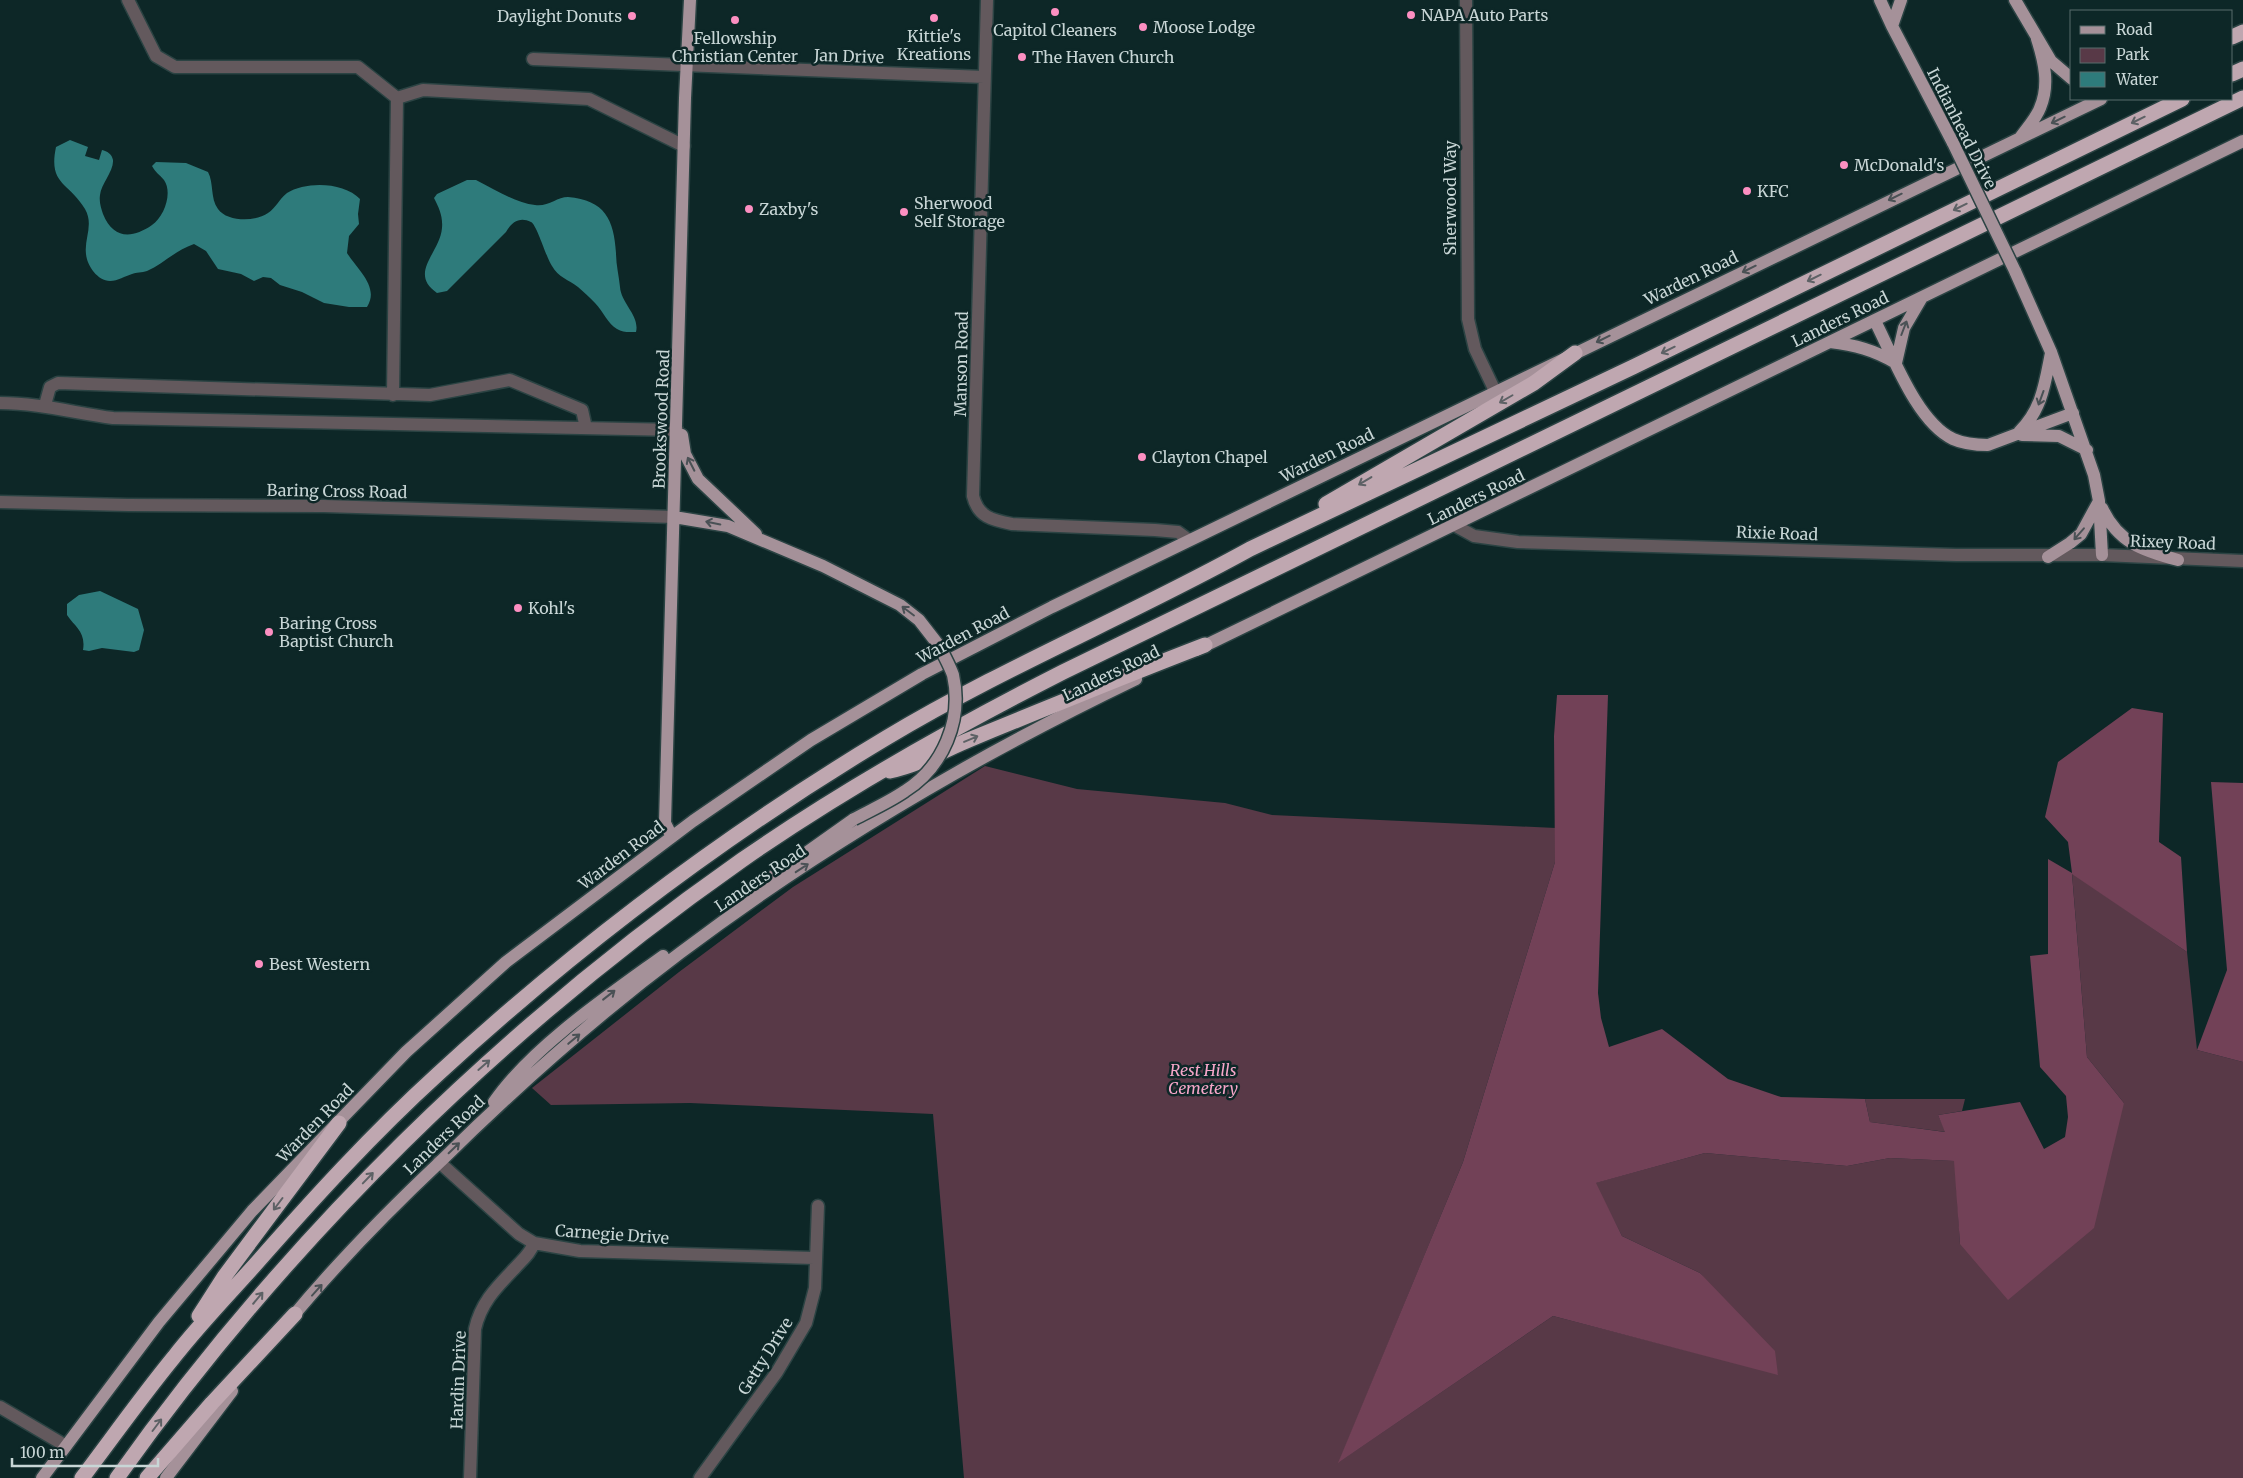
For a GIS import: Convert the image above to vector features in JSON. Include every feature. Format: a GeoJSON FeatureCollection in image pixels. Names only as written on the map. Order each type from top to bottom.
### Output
{"type":"FeatureCollection","features":[{"type":"Feature","properties":{"kind":"highway"},"geometry":{"type":"LineString","coordinates":[[117,1478],[206,1360],[272,1281],[386,1159],[475,1073],[568,993],[662,918],[744,859],[876,774],[1004,702],[2243,98]]}},
{"type":"Feature","properties":{"kind":"highway"},"geometry":{"type":"LineString","coordinates":[[1250,549],[1592,387],[2180,100]]}},
{"type":"Feature","properties":{"kind":"highway"},"geometry":{"type":"LineString","coordinates":[[174,1356],[328,1183],[390,1119],[437,1074],[556,970],[642,902],[769,812],[892,735],[976,688],[1203,576],[1407,455],[1534,383],[1575,353]]}},
{"type":"Feature","properties":{"kind":"highway"},"geometry":{"type":"LineString","coordinates":[[876,774],[911,767],[970,739],[1115,679],[1205,645]]}},
{"type":"Feature","properties":{"kind":"highway"},"geometry":{"type":"LineString","coordinates":[[82,1478],[174,1356],[224,1278],[339,1123]]}},
{"type":"Feature","properties":{"kind":"highway"},"geometry":{"type":"LineString","coordinates":[[147,1478],[212,1403],[294,1314]]}},
{"type":"Feature","properties":{"kind":"main road","name":"Brookswood Road"},"geometry":{"type":"LineString","coordinates":[[672,837],[665,823],[684,146],[690,0]]}},
{"type":"Feature","properties":{"kind":"main road"},"geometry":{"type":"LineString","coordinates":[[1870,0],[1892,26]]}},
{"type":"Feature","properties":{"kind":"main road","name":"Indianhead Drive"},"geometry":{"type":"LineString","coordinates":[[1880,0],[2016,271],[2051,352],[2087,450],[2099,501]]}},
{"type":"Feature","properties":{"kind":"main road"},"geometry":{"type":"LineString","coordinates":[[1892,26],[1901,0]]}},
{"type":"Feature","properties":{"kind":"main road"},"geometry":{"type":"LineString","coordinates":[[2015,0],[2051,61],[2070,77]]}},
{"type":"Feature","properties":{"kind":"main road"},"geometry":{"type":"LineString","coordinates":[[2019,139],[2040,109],[2046,81],[2045,62],[2037,38]]}},
{"type":"Feature","properties":{"kind":"main road","name":"Warden Road"},"geometry":{"type":"LineString","coordinates":[[42,1478],[159,1322],[252,1211],[406,1052],[506,962],[672,837],[811,740],[881,698],[992,637],[1495,391],[2099,100]]}},
{"type":"Feature","properties":{"kind":"main road","name":"Landers Road"},"geometry":{"type":"LineString","coordinates":[[166,1478],[220,1406],[294,1314],[374,1228],[480,1122],[632,990],[680,953],[778,884],[902,804],[973,763],[1089,702],[2243,141]]}},
{"type":"Feature","properties":{"kind":"main road"},"geometry":{"type":"LineString","coordinates":[[1896,363],[1904,328],[1922,297]]}},
{"type":"Feature","properties":{"kind":"main road"},"geometry":{"type":"LineString","coordinates":[[1875,321],[1918,406],[1929,421],[1942,433],[1954,440],[1988,445],[2073,413]]}},
{"type":"Feature","properties":{"kind":"main road"},"geometry":{"type":"LineString","coordinates":[[1829,342],[1853,344],[1870,349],[1896,363]]}},
{"type":"Feature","properties":{"kind":"main road"},"geometry":{"type":"LineString","coordinates":[[2015,435],[2028,423],[2041,400],[2051,352]]}},
{"type":"Feature","properties":{"kind":"main road"},"geometry":{"type":"LineString","coordinates":[[678,407],[685,454],[698,479],[737,514],[759,538]]}},
{"type":"Feature","properties":{"kind":"main road"},"geometry":{"type":"LineString","coordinates":[[2015,435],[2057,436],[2087,450]]}},
{"type":"Feature","properties":{"kind":"main road"},"geometry":{"type":"LineString","coordinates":[[2099,501],[2102,556]]}},
{"type":"Feature","properties":{"kind":"main road"},"geometry":{"type":"LineString","coordinates":[[2048,557],[2081,534],[2099,501]]}},
{"type":"Feature","properties":{"kind":"main road"},"geometry":{"type":"LineString","coordinates":[[2099,501],[2108,521],[2134,545],[2148,552],[2178,560]]}},
{"type":"Feature","properties":{"kind":"main road"},"geometry":{"type":"LineString","coordinates":[[480,1122],[506,1084],[548,1045],[613,992],[854,819],[912,786],[929,771],[948,743],[955,713],[955,690],[952,674],[940,647],[919,620],[900,605],[824,566],[759,538],[728,526],[674,517]]}},
{"type":"Feature","properties":{"kind":"street"},"geometry":{"type":"LineString","coordinates":[[128,0],[156,56],[175,67],[358,67],[397,98]]}},
{"type":"Feature","properties":{"kind":"street","name":"Manson Road"},"geometry":{"type":"LineString","coordinates":[[987,0],[973,496],[975,504],[979,511],[992,520],[1012,524],[1178,532],[1189,540]]}},
{"type":"Feature","properties":{"kind":"street","name":"Sherwood Way"},"geometry":{"type":"LineString","coordinates":[[1466,0],[1468,319],[1475,349],[1495,391]]}},
{"type":"Feature","properties":{"kind":"street","name":"Jan Drive"},"geometry":{"type":"LineString","coordinates":[[533,59],[984,77]]}},
{"type":"Feature","properties":{"kind":"street"},"geometry":{"type":"LineString","coordinates":[[397,98],[423,90],[589,99],[684,146]]}},
{"type":"Feature","properties":{"kind":"street"},"geometry":{"type":"LineString","coordinates":[[393,395],[397,98]]}},
{"type":"Feature","properties":{"kind":"street"},"geometry":{"type":"LineString","coordinates":[[45,405],[50,387],[58,383],[430,395],[510,380],[582,410],[586,428]]}},
{"type":"Feature","properties":{"kind":"street"},"geometry":{"type":"LineString","coordinates":[[0,402],[45,405],[72,412],[113,418],[677,430]]}},
{"type":"Feature","properties":{"kind":"street","name":"Baring Cross Road"},"geometry":{"type":"LineString","coordinates":[[0,502],[324,506],[674,517]]}},
{"type":"Feature","properties":{"kind":"street","name":"Rixie Road"},"geometry":{"type":"LineString","coordinates":[[1454,525],[1474,536],[1518,542],[2048,557],[2102,556]]}},
{"type":"Feature","properties":{"kind":"street","name":"Rixey Road"},"geometry":{"type":"LineString","coordinates":[[2102,556],[2243,561]]}},
{"type":"Feature","properties":{"kind":"street","name":"Carnegie Drive"},"geometry":{"type":"LineString","coordinates":[[439,1162],[518,1234],[534,1243],[580,1251],[814,1258]]}},
{"type":"Feature","properties":{"kind":"street","name":"Getty Drive"},"geometry":{"type":"LineString","coordinates":[[700,1478],[777,1372],[806,1323],[814,1288],[818,1206]]}},
{"type":"Feature","properties":{"kind":"street","name":"Hardin Drive"},"geometry":{"type":"LineString","coordinates":[[470,1478],[475,1329],[478,1317],[487,1298],[527,1257],[534,1243]]}},
{"type":"Feature","properties":{"kind":"street"},"geometry":{"type":"LineString","coordinates":[[0,1407],[66,1446]]}},
{"type":"Feature","properties":{"kind":"green space","name":"Rest Hills Cemetery"},"geometry":{"type":"Polygon","coordinates":[[[985,766],[1077,789],[1225,803],[1272,815],[1556,828],[1555,862],[1463,1162],[1339,1462],[1553,1316],[1778,1374],[1700,1273],[1622,1236],[1595,1183],[1705,1153],[1847,1166],[1890,1158],[1955,1161],[1960,1244],[2124,1103],[2087,1057],[2072,873],[2187,952],[2197,1050],[2243,1062],[2243,1478],[964,1478],[933,1114],[690,1103],[551,1105],[532,1088],[679,972],[793,887],[985,766]]]}},
{"type":"Feature","properties":{"kind":"green space"},"geometry":{"type":"Polygon","coordinates":[[[1865,1099],[1965,1099],[1962,1111],[1938,1115],[1946,1132],[1870,1122],[1865,1099]]]}},
{"type":"Feature","properties":{"kind":"shaded area"},"geometry":{"type":"Polygon","coordinates":[[[1557,695],[1608,695],[1598,993],[1601,1018],[1609,1047],[1662,1029],[1728,1079],[1781,1097],[1865,1099],[1870,1122],[1945,1132],[1938,1115],[2020,1102],[2044,1149],[2065,1137],[2068,1117],[2066,1096],[2040,1067],[2030,956],[2048,954],[2048,859],[2072,873],[2068,842],[2045,817],[2058,762],[2132,708],[2163,713],[2159,842],[2181,857],[2187,952],[2072,874],[2087,1057],[2124,1103],[2094,1228],[2008,1300],[1960,1244],[1954,1161],[1890,1158],[1847,1166],[1705,1153],[1596,1183],[1622,1236],[1700,1273],[1775,1351],[1778,1375],[1553,1316],[1338,1463],[1463,1162],[1555,862],[1554,736],[1557,695]]]}},
{"type":"Feature","properties":{"kind":"shaded area"},"geometry":{"type":"Polygon","coordinates":[[[2211,782],[2243,783],[2243,1062],[2197,1050],[2227,970],[2211,782]]]}},
{"type":"Feature","properties":{"kind":"water"},"geometry":{"type":"Polygon","coordinates":[[[70,140],[88,147],[85,156],[99,160],[102,150],[112,156],[113,164],[101,191],[100,203],[107,222],[112,228],[124,234],[145,230],[156,221],[163,211],[168,191],[164,180],[152,166],[156,162],[186,163],[208,172],[218,209],[222,213],[235,218],[249,219],[263,216],[271,211],[287,193],[304,186],[335,186],[353,193],[360,199],[359,224],[349,236],[347,253],[369,285],[371,292],[367,307],[349,307],[324,303],[302,292],[280,285],[271,278],[263,277],[254,281],[241,274],[218,269],[206,251],[194,244],[147,271],[134,273],[113,281],[97,276],[87,259],[88,215],[79,200],[57,176],[55,169],[56,147],[70,140]]]}},
{"type":"Feature","properties":{"kind":"water"},"geometry":{"type":"Polygon","coordinates":[[[467,180],[476,180],[520,202],[528,204],[544,205],[568,197],[591,202],[599,207],[610,222],[613,231],[621,293],[635,320],[636,332],[626,332],[614,327],[587,295],[554,270],[539,235],[533,224],[527,220],[519,220],[513,223],[447,291],[437,293],[425,278],[425,270],[440,237],[442,228],[441,216],[434,198],[437,194],[467,180]]]}},
{"type":"Feature","properties":{"kind":"water"},"geometry":{"type":"Polygon","coordinates":[[[100,591],[138,609],[144,630],[139,650],[134,652],[102,648],[89,651],[83,650],[84,644],[81,634],[67,615],[67,604],[79,595],[100,591]]]}},
{"type":"Feature","properties":{"kind":"place","name":"Capitol Cleaners"},"geometry":{"type":"Point","coordinates":[1055,12]}},
{"type":"Feature","properties":{"kind":"place","name":"NAPA Auto Parts"},"geometry":{"type":"Point","coordinates":[1411,15]}},
{"type":"Feature","properties":{"kind":"place","name":"Daylight Donuts"},"geometry":{"type":"Point","coordinates":[632,16]}},
{"type":"Feature","properties":{"kind":"place","name":"Kittie's Kreations"},"geometry":{"type":"Point","coordinates":[934,18]}},
{"type":"Feature","properties":{"kind":"place","name":"Fellowship Christian Center"},"geometry":{"type":"Point","coordinates":[735,20]}},
{"type":"Feature","properties":{"kind":"place","name":"Moose Lodge"},"geometry":{"type":"Point","coordinates":[1143,27]}},
{"type":"Feature","properties":{"kind":"place","name":"The Haven Church"},"geometry":{"type":"Point","coordinates":[1022,57]}},
{"type":"Feature","properties":{"kind":"place","name":"McDonald's"},"geometry":{"type":"Point","coordinates":[1844,165]}},
{"type":"Feature","properties":{"kind":"place","name":"KFC"},"geometry":{"type":"Point","coordinates":[1747,191]}},
{"type":"Feature","properties":{"kind":"place","name":"Zaxby's"},"geometry":{"type":"Point","coordinates":[749,209]}},
{"type":"Feature","properties":{"kind":"place","name":"Sherwood Self Storage"},"geometry":{"type":"Point","coordinates":[904,212]}},
{"type":"Feature","properties":{"kind":"place","name":"Clayton Chapel"},"geometry":{"type":"Point","coordinates":[1142,457]}},
{"type":"Feature","properties":{"kind":"place","name":"Kohl's"},"geometry":{"type":"Point","coordinates":[518,608]}},
{"type":"Feature","properties":{"kind":"place","name":"Baring Cross Baptist Church"},"geometry":{"type":"Point","coordinates":[269,632]}},
{"type":"Feature","properties":{"kind":"place","name":"Best Western"},"geometry":{"type":"Point","coordinates":[259,964]}}]}
